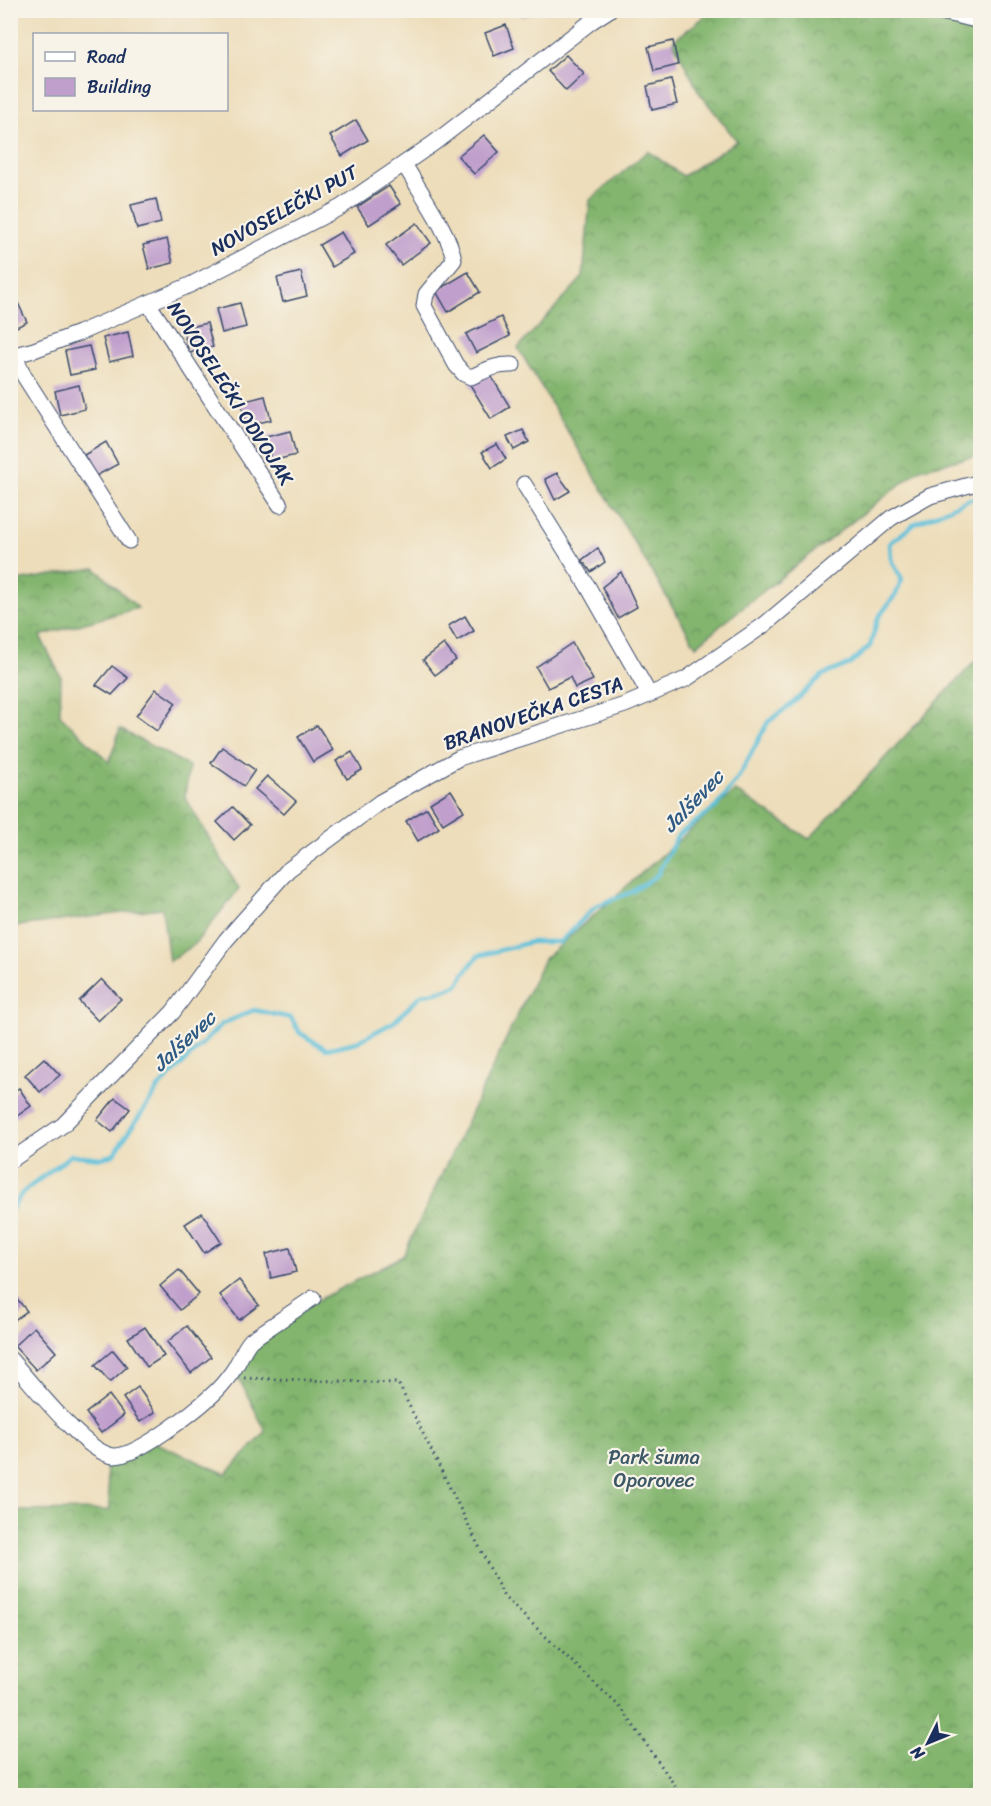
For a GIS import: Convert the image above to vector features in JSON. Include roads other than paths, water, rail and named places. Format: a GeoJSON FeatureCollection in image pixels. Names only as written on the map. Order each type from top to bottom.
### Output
{"type":"FeatureCollection","features":[{"type":"Feature","properties":{"kind":"street","name":"NOVOSELEČKI PUT"},"geometry":{"type":"LineString","coordinates":[[13,356],[70,336],[190,285],[341,207],[434,144],[609,10]]}},
{"type":"Feature","properties":{"kind":"street"},"geometry":{"type":"LineString","coordinates":[[933,10],[981,21]]}},
{"type":"Feature","properties":{"kind":"street"},"geometry":{"type":"LineString","coordinates":[[404,164],[453,252],[454,260],[426,294],[424,306],[456,364],[464,374],[471,377],[490,367],[501,364],[513,365]]}},
{"type":"Feature","properties":{"kind":"street","name":"NOVOSELEČKI ODVOJAK"},"geometry":{"type":"LineString","coordinates":[[148,303],[280,505]]}},
{"type":"Feature","properties":{"kind":"street"},"geometry":{"type":"LineString","coordinates":[[13,356],[129,541]]}},
{"type":"Feature","properties":{"kind":"street","name":"BRANOVEČKA CESTA"},"geometry":{"type":"LineString","coordinates":[[10,1161],[63,1125],[173,1012],[226,940],[288,870],[380,802],[459,758],[625,705],[686,679],[764,625],[891,518],[930,496],[981,482]]}},
{"type":"Feature","properties":{"kind":"street"},"geometry":{"type":"LineString","coordinates":[[524,484],[603,612],[649,694]]}},
{"type":"Feature","properties":{"kind":"street"},"geometry":{"type":"LineString","coordinates":[[10,1359],[79,1435],[96,1448],[114,1456],[162,1436],[219,1388],[236,1366],[244,1348],[251,1340],[313,1298]]}},
{"type":"Feature","properties":{"kind":"waterway","name":"Jalševec"},"geometry":{"type":"LineString","coordinates":[[10,1212],[22,1193],[71,1155],[101,1158],[113,1155],[160,1086],[222,1024],[254,1010],[291,1018],[300,1033],[326,1049],[357,1042],[394,1022],[421,995],[445,990],[459,984],[478,956],[531,942],[560,942],[596,906],[632,892],[657,875],[678,835],[716,807],[738,778],[768,722],[823,675],[850,664],[870,646],[878,618],[896,594],[902,579],[891,559],[890,543],[916,523],[970,499],[980,501]]}},
{"type":"Feature","properties":{"kind":"park label","name":"Park šuma Oporovec"},"geometry":{"type":"Point","coordinates":[654,1468]}}]}
